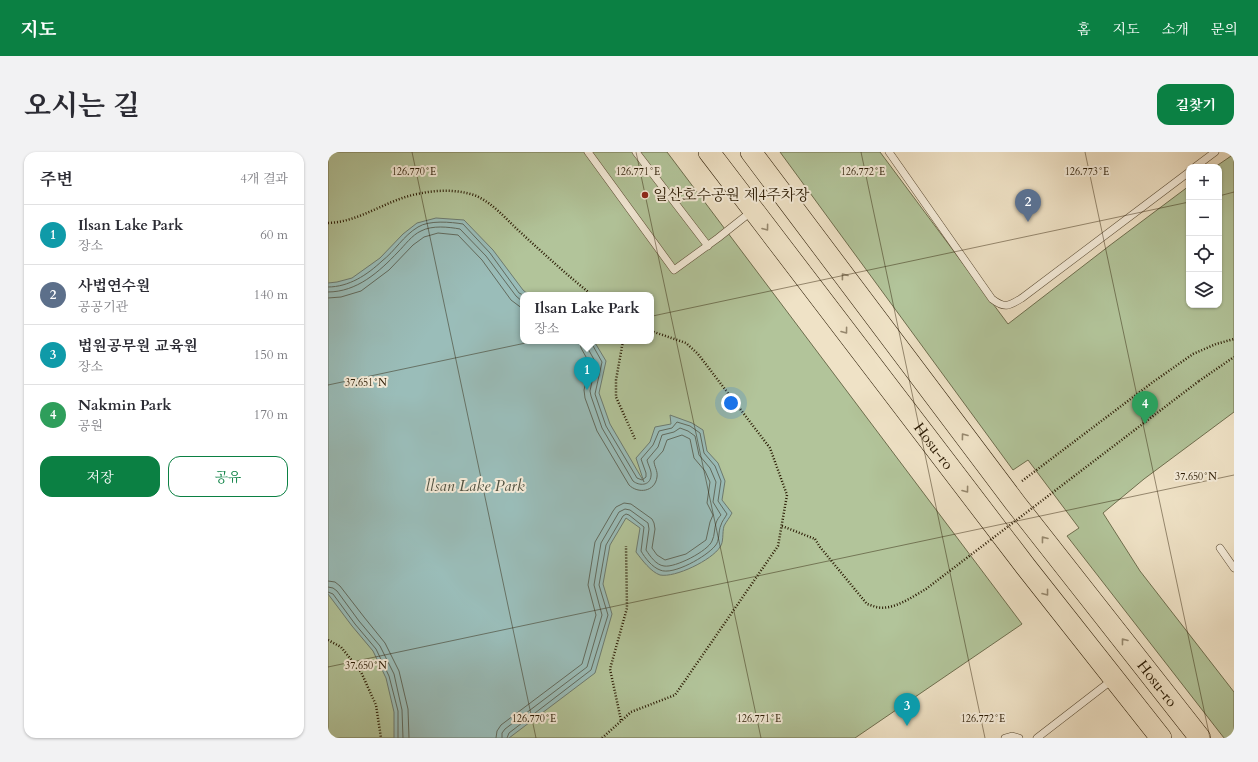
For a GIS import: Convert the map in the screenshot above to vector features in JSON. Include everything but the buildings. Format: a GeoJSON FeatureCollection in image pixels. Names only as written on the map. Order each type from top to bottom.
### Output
{"type":"FeatureCollection","features":[{"type":"Feature","properties":{"kind":"main road","name":"Hosu-ro"},"geometry":{"type":"LineString","coordinates":[[709,152],[1026,567],[1161,738]]}},
{"type":"Feature","properties":{"kind":"main road","name":"Hosu-ro"},"geometry":{"type":"LineString","coordinates":[[751,152],[1016,504],[1200,738]]}},
{"type":"Feature","properties":{"kind":"lane"},"geometry":{"type":"LineString","coordinates":[[588,152],[674,270],[708,246],[753,210]]}},
{"type":"Feature","properties":{"kind":"lane"},"geometry":{"type":"LineString","coordinates":[[636,152],[708,246]]}},
{"type":"Feature","properties":{"kind":"lane"},"geometry":{"type":"LineString","coordinates":[[889,152],[992,299],[998,304],[1007,306],[1022,298],[1186,174]]}},
{"type":"Feature","properties":{"kind":"lane"},"geometry":{"type":"LineString","coordinates":[[1199,164],[1215,152]]}},
{"type":"Feature","properties":{"kind":"lane"},"geometry":{"type":"LineString","coordinates":[[1220,548],[1234,568]]}},
{"type":"Feature","properties":{"kind":"lane"},"geometry":{"type":"LineString","coordinates":[[1037,738],[1114,679]]}},
{"type":"Feature","properties":{"kind":"lane"},"geometry":{"type":"LineString","coordinates":[[1005,738],[1012,736],[1019,738]]}},
{"type":"Feature","properties":{"kind":"path"},"geometry":{"type":"LineString","coordinates":[[328,223],[355,219],[395,201],[415,194],[436,190],[457,191],[475,196],[497,209],[512,225],[588,292]]}},
{"type":"Feature","properties":{"kind":"path"},"geometry":{"type":"LineString","coordinates":[[602,738],[631,712],[675,695],[778,546],[787,495],[770,448],[698,354],[686,343],[654,332]]}},
{"type":"Feature","properties":{"kind":"path"},"geometry":{"type":"LineString","coordinates":[[1019,484],[1152,382],[1193,354],[1234,338]]}},
{"type":"Feature","properties":{"kind":"path"},"geometry":{"type":"LineString","coordinates":[[622,344],[616,380],[616,397],[635,439]]}},
{"type":"Feature","properties":{"kind":"path"},"geometry":{"type":"LineString","coordinates":[[782,526],[815,539],[867,604],[877,607],[890,607],[926,589],[1199,381],[1234,357]]}},
{"type":"Feature","properties":{"kind":"path"},"geometry":{"type":"LineString","coordinates":[[621,721],[610,669],[627,608],[626,546]]}},
{"type":"Feature","properties":{"kind":"path"},"geometry":{"type":"LineString","coordinates":[[328,640],[341,647],[361,672],[376,705],[381,738]]}},
{"type":"Feature","properties":{"kind":"green space"},"geometry":{"type":"Polygon","coordinates":[[[328,152],[667,152],[1022,624],[855,738],[328,738],[328,152]]]}},
{"type":"Feature","properties":{"kind":"green space"},"geometry":{"type":"Polygon","coordinates":[[[780,152],[880,152],[1008,324],[1186,188],[1186,308],[1222,308],[1222,164],[1219,164],[1234,154],[1234,412],[1144,479],[1103,513],[1140,571],[1234,692],[1234,738],[1224,738],[1067,536],[1079,528],[1028,460],[1013,470],[780,152]]]}},
{"type":"Feature","properties":{"kind":"water","name":"llsan Lake Park"},"geometry":{"type":"Polygon","coordinates":[[[436,218],[464,220],[493,250],[525,292],[520,292],[520,344],[596,344],[606,361],[599,393],[610,424],[644,482],[636,458],[650,442],[655,427],[671,424],[670,415],[692,423],[703,430],[707,451],[718,463],[725,481],[722,500],[732,513],[724,526],[722,543],[716,552],[693,567],[675,574],[667,575],[660,575],[653,571],[636,552],[640,528],[626,518],[610,545],[603,584],[612,614],[595,673],[509,738],[394,738],[394,712],[386,678],[373,651],[328,594],[328,283],[352,278],[380,258],[403,234],[417,223],[436,218]]]}},
{"type":"Feature","properties":{"kind":"place","name":"일산호수공원 제4주차장"},"geometry":{"type":"Point","coordinates":[645,195]}},
{"type":"Feature","properties":{"kind":"place","name":"사법연수원"},"geometry":{"type":"Point","coordinates":[1028,222]}},
{"type":"Feature","properties":{"kind":"place","name":"Ilsan Lake Park"},"geometry":{"type":"Point","coordinates":[587,390]}},
{"type":"Feature","properties":{"kind":"place","name":"Nakmin Park"},"geometry":{"type":"Point","coordinates":[1145,424]}},
{"type":"Feature","properties":{"kind":"place","name":"법원공무원 교육원"},"geometry":{"type":"Point","coordinates":[907,726]}}]}
